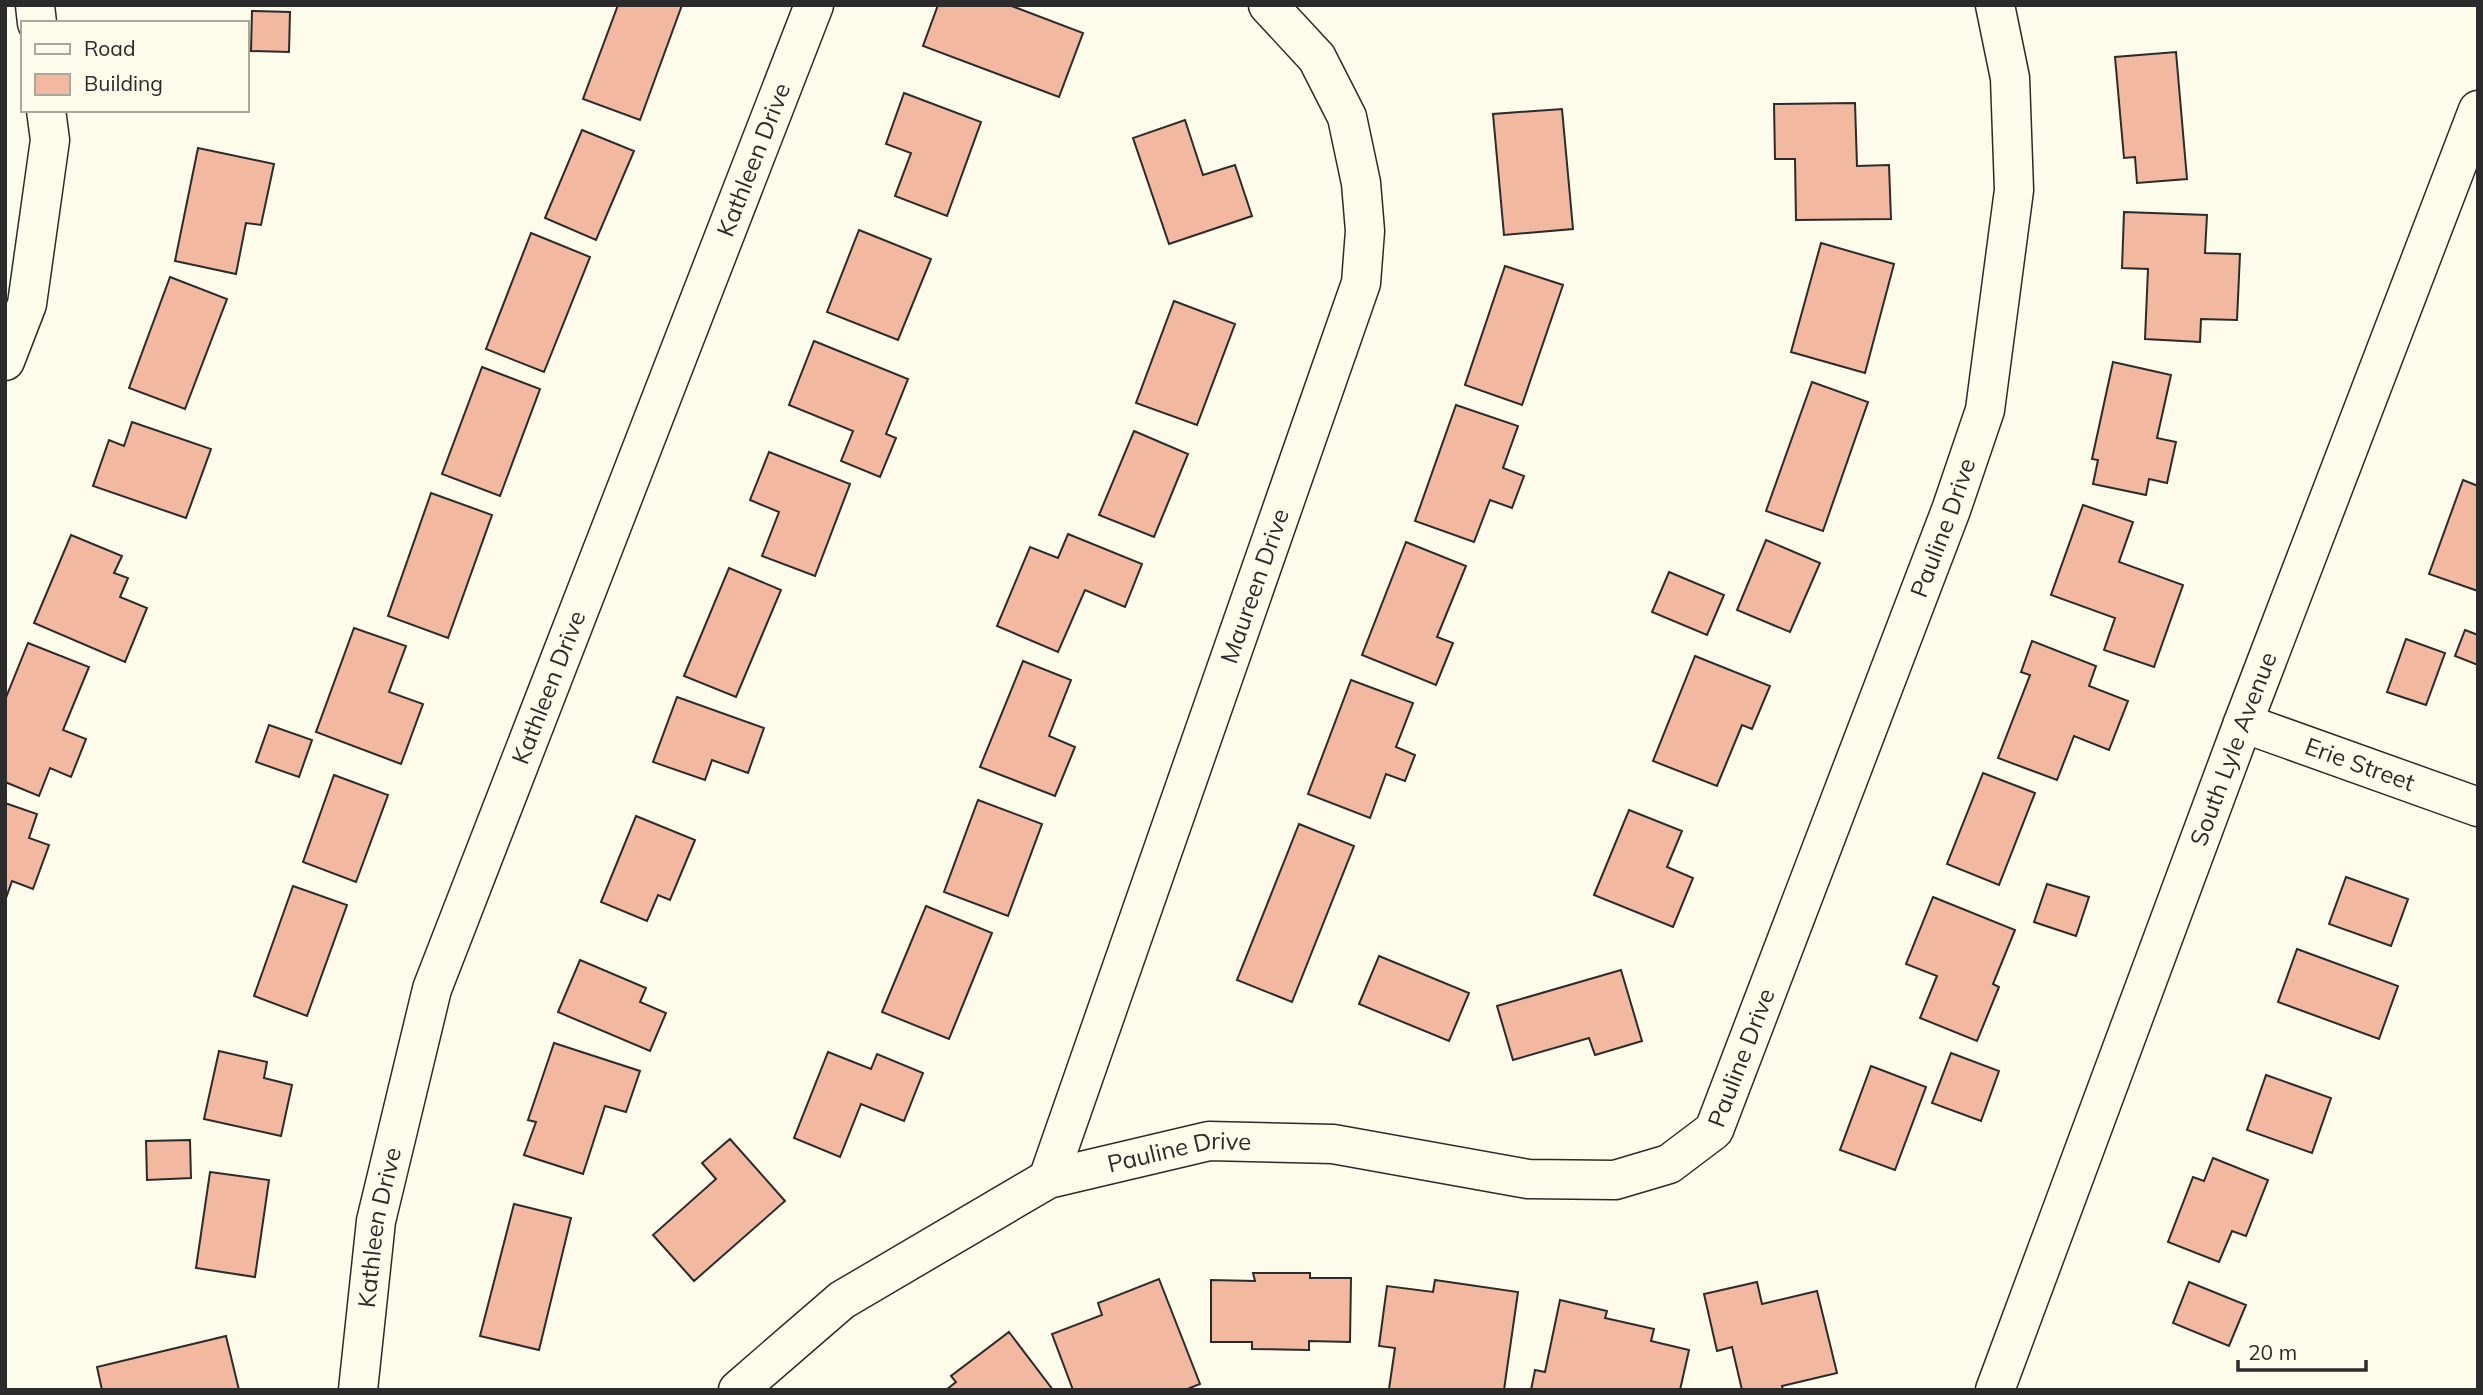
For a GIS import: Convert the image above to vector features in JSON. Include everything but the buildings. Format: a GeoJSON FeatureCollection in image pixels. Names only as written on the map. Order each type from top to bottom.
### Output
{"type":"FeatureCollection","features":[{"type":"Feature","properties":{"kind":"street","name":"Kathleen Drive"},"geometry":{"type":"LineString","coordinates":[[358,1390],[376,1221],[432,989],[814,5]]}},
{"type":"Feature","properties":{"kind":"street","name":"Maureen Drive"},"geometry":{"type":"LineString","coordinates":[[1048,1179],[1361,283],[1366,231],[1361,183],[1347,117],[1317,58],[1268,5]]}},
{"type":"Feature","properties":{"kind":"street","name":"Pauline Drive"},"geometry":{"type":"LineString","coordinates":[[738,1390],[842,1300],[1048,1179],[1209,1141],[1333,1144],[1528,1179],[1615,1180],[1669,1164],[1714,1130],[1951,510],[1985,410],[2014,190],[2010,78],[1996,5]]}},
{"type":"Feature","properties":{"kind":"street","name":"South Lyle Avenue"},"geometry":{"type":"LineString","coordinates":[[1994,1390],[2243,723],[2478,110]]}},
{"type":"Feature","properties":{"kind":"street"},"geometry":{"type":"LineString","coordinates":[[5,361],[27,304],[50,140],[46,112]]}},
{"type":"Feature","properties":{"kind":"street","name":"Erie Street"},"geometry":{"type":"LineString","coordinates":[[2243,723],[2478,807]]}}]}
